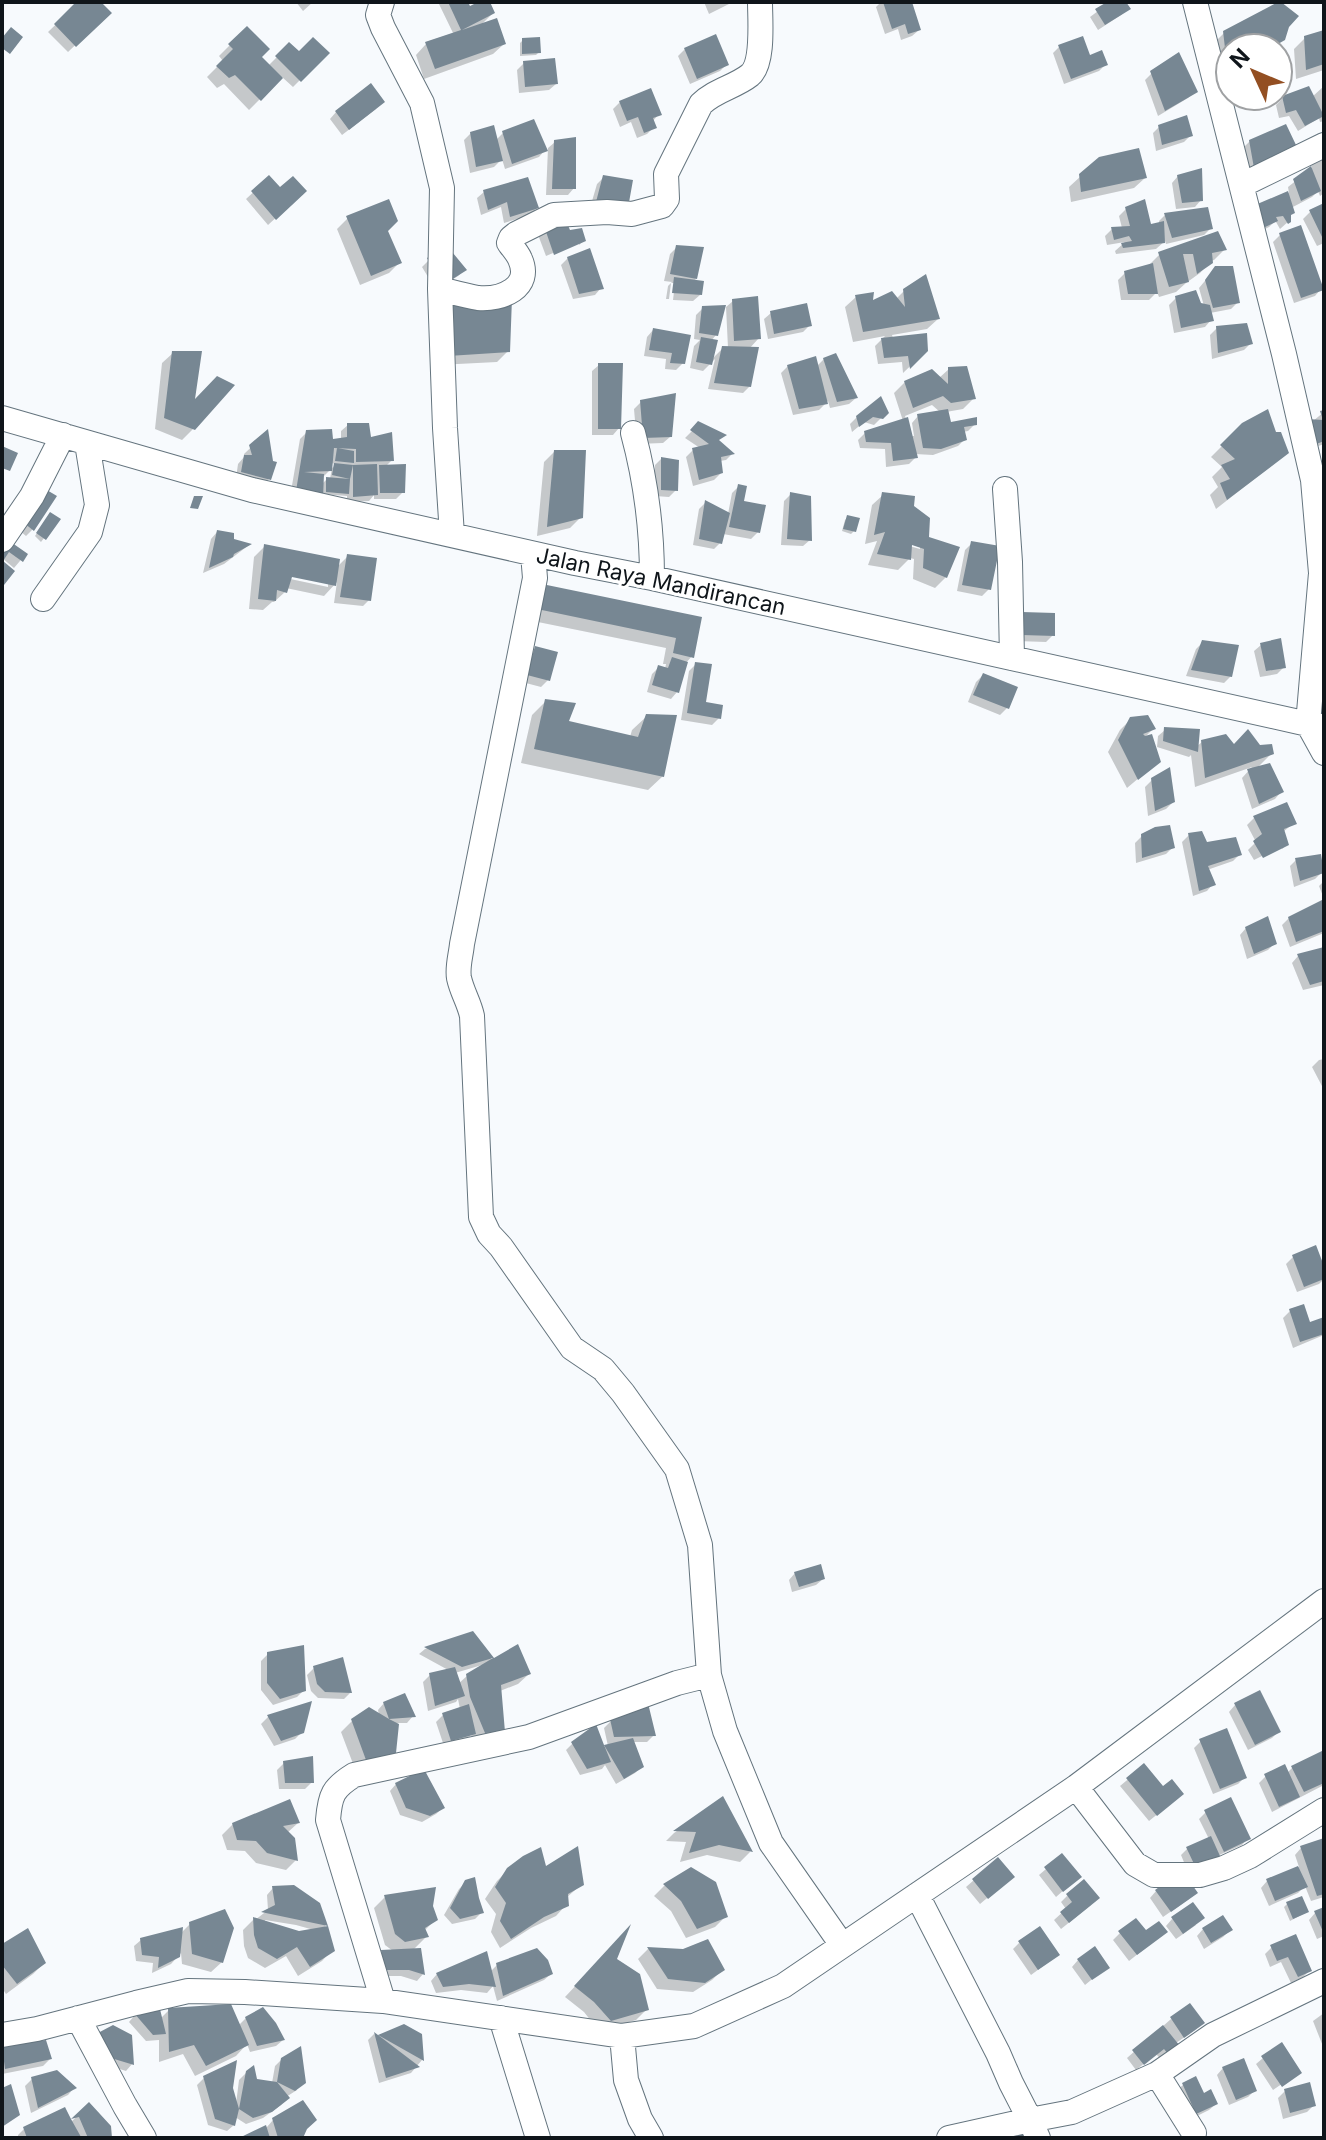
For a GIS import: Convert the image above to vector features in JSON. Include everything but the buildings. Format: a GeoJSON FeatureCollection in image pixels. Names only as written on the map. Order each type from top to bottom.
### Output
{"type":"FeatureCollection","features":[{"type":"Feature","properties":{"kind":"street"},"geometry":{"type":"LineString","coordinates":[[382,2],[378,15],[422,103],[442,188],[440,289],[452,535]]}},
{"type":"Feature","properties":{"kind":"street"},"geometry":{"type":"LineString","coordinates":[[440,289],[479,298],[507,295],[519,284],[522,273],[522,261],[509,243],[516,234],[554,215],[632,214],[662,206],[667,199],[666,174],[701,104],[750,75],[756,67],[760,46],[760,2]]}},
{"type":"Feature","properties":{"kind":"street"},"geometry":{"type":"LineString","coordinates":[[1195,2],[1281,340],[1313,480],[1321,573],[1316,725],[1324,753]]}},
{"type":"Feature","properties":{"kind":"street"},"geometry":{"type":"LineString","coordinates":[[1242,185],[1324,145]]}},
{"type":"Feature","properties":{"kind":"street","name":"Jalan Raya Mandirancan"},"geometry":{"type":"LineString","coordinates":[[2,418],[252,490],[1316,725]]}},
{"type":"Feature","properties":{"kind":"street"},"geometry":{"type":"LineString","coordinates":[[633,433],[644,472],[652,542],[652,578]]}},
{"type":"Feature","properties":{"kind":"street"},"geometry":{"type":"LineString","coordinates":[[2,540],[32,496],[63,435]]}},
{"type":"Feature","properties":{"kind":"street"},"geometry":{"type":"LineString","coordinates":[[43,599],[90,532],[97,505],[87,443]]}},
{"type":"Feature","properties":{"kind":"street"},"geometry":{"type":"LineString","coordinates":[[1005,489],[1012,658]]}},
{"type":"Feature","properties":{"kind":"street"},"geometry":{"type":"LineString","coordinates":[[533,554],[535,578],[458,975],[472,1016],[481,1217],[489,1234],[572,1348],[603,1369],[677,1469],[700,1545],[709,1675],[725,1731],[771,1843],[842,1945]]}},
{"type":"Feature","properties":{"kind":"street"},"geometry":{"type":"LineString","coordinates":[[2,2035],[188,1991],[383,2001],[622,2036],[694,2026],[783,1986],[1076,1787],[1324,1601]]}},
{"type":"Feature","properties":{"kind":"street"},"geometry":{"type":"LineString","coordinates":[[383,2001],[328,1820],[329,1801],[338,1786],[354,1775],[529,1737],[677,1683],[709,1675]]}},
{"type":"Feature","properties":{"kind":"street"},"geometry":{"type":"LineString","coordinates":[[1076,1787],[1135,1864],[1154,1875],[1200,1875],[1224,1868],[1250,1856],[1324,1810]]}},
{"type":"Feature","properties":{"kind":"street"},"geometry":{"type":"LineString","coordinates":[[917,1895],[1034,2129]]}},
{"type":"Feature","properties":{"kind":"street"},"geometry":{"type":"LineString","coordinates":[[949,2138],[1034,2129],[1157,2074],[1213,2035],[1324,1981]]}},
{"type":"Feature","properties":{"kind":"street"},"geometry":{"type":"LineString","coordinates":[[78,2018],[144,2138]]}},
{"type":"Feature","properties":{"kind":"street"},"geometry":{"type":"LineString","coordinates":[[501,2018],[538,2138]]}},
{"type":"Feature","properties":{"kind":"street"},"geometry":{"type":"LineString","coordinates":[[622,2036],[626,2080],[640,2119],[651,2138]]}},
{"type":"Feature","properties":{"kind":"street"},"geometry":{"type":"LineString","coordinates":[[1157,2074],[1194,2133]]}}]}
